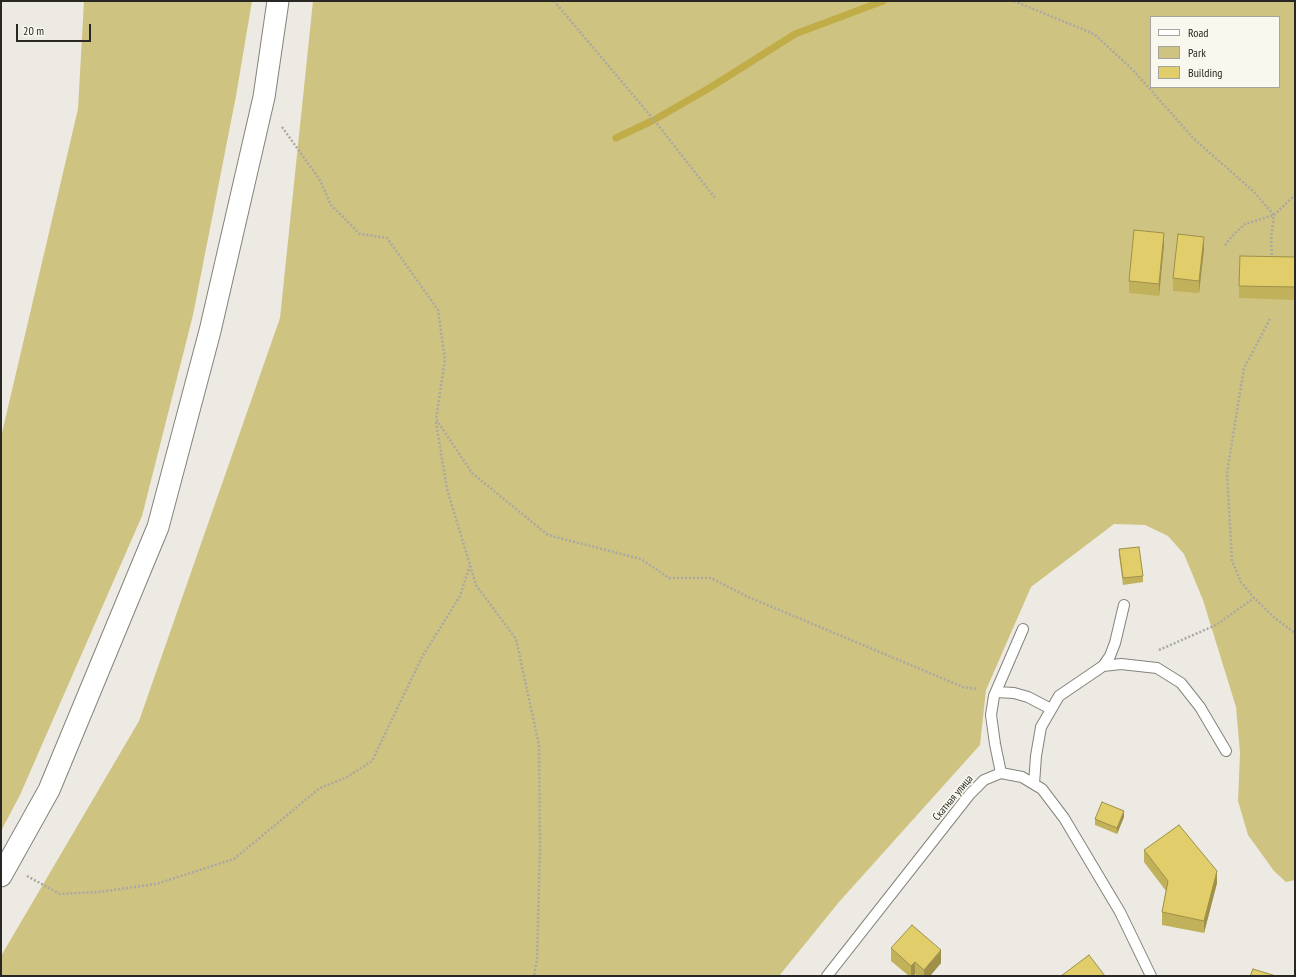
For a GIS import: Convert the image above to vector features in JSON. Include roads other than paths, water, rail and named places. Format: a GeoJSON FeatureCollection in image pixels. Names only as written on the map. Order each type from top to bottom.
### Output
{"type":"FeatureCollection","features":[{"type":"Feature","properties":{"kind":"street"},"geometry":{"type":"LineString","coordinates":[[4,870],[49,790],[158,527],[210,331],[263,103],[278,1]]}},
{"type":"Feature","properties":{"kind":"lane"},"geometry":{"type":"LineString","coordinates":[[1034,784],[1036,756],[1041,727],[1059,696],[1103,666],[1110,656],[1115,643],[1124,605]]}},
{"type":"Feature","properties":{"kind":"lane"},"geometry":{"type":"LineString","coordinates":[[1023,629],[996,692],[991,715],[995,744],[1002,773],[1022,777],[1042,789],[1064,818],[1120,912],[1151,976]]}},
{"type":"Feature","properties":{"kind":"lane"},"geometry":{"type":"LineString","coordinates":[[1103,666],[1121,664],[1157,668],[1181,683],[1200,707],[1226,751]]}},
{"type":"Feature","properties":{"kind":"lane"},"geometry":{"type":"LineString","coordinates":[[996,692],[1021,695],[1051,709]]}},
{"type":"Feature","properties":{"kind":"lane","name":"Скатная улица"},"geometry":{"type":"LineString","coordinates":[[826,976],[970,794],[984,780],[1002,773]]}},
{"type":"Feature","properties":{"kind":"waterway"},"geometry":{"type":"LineString","coordinates":[[616,138],[654,120],[711,87],[795,34],[883,1]]}}]}
